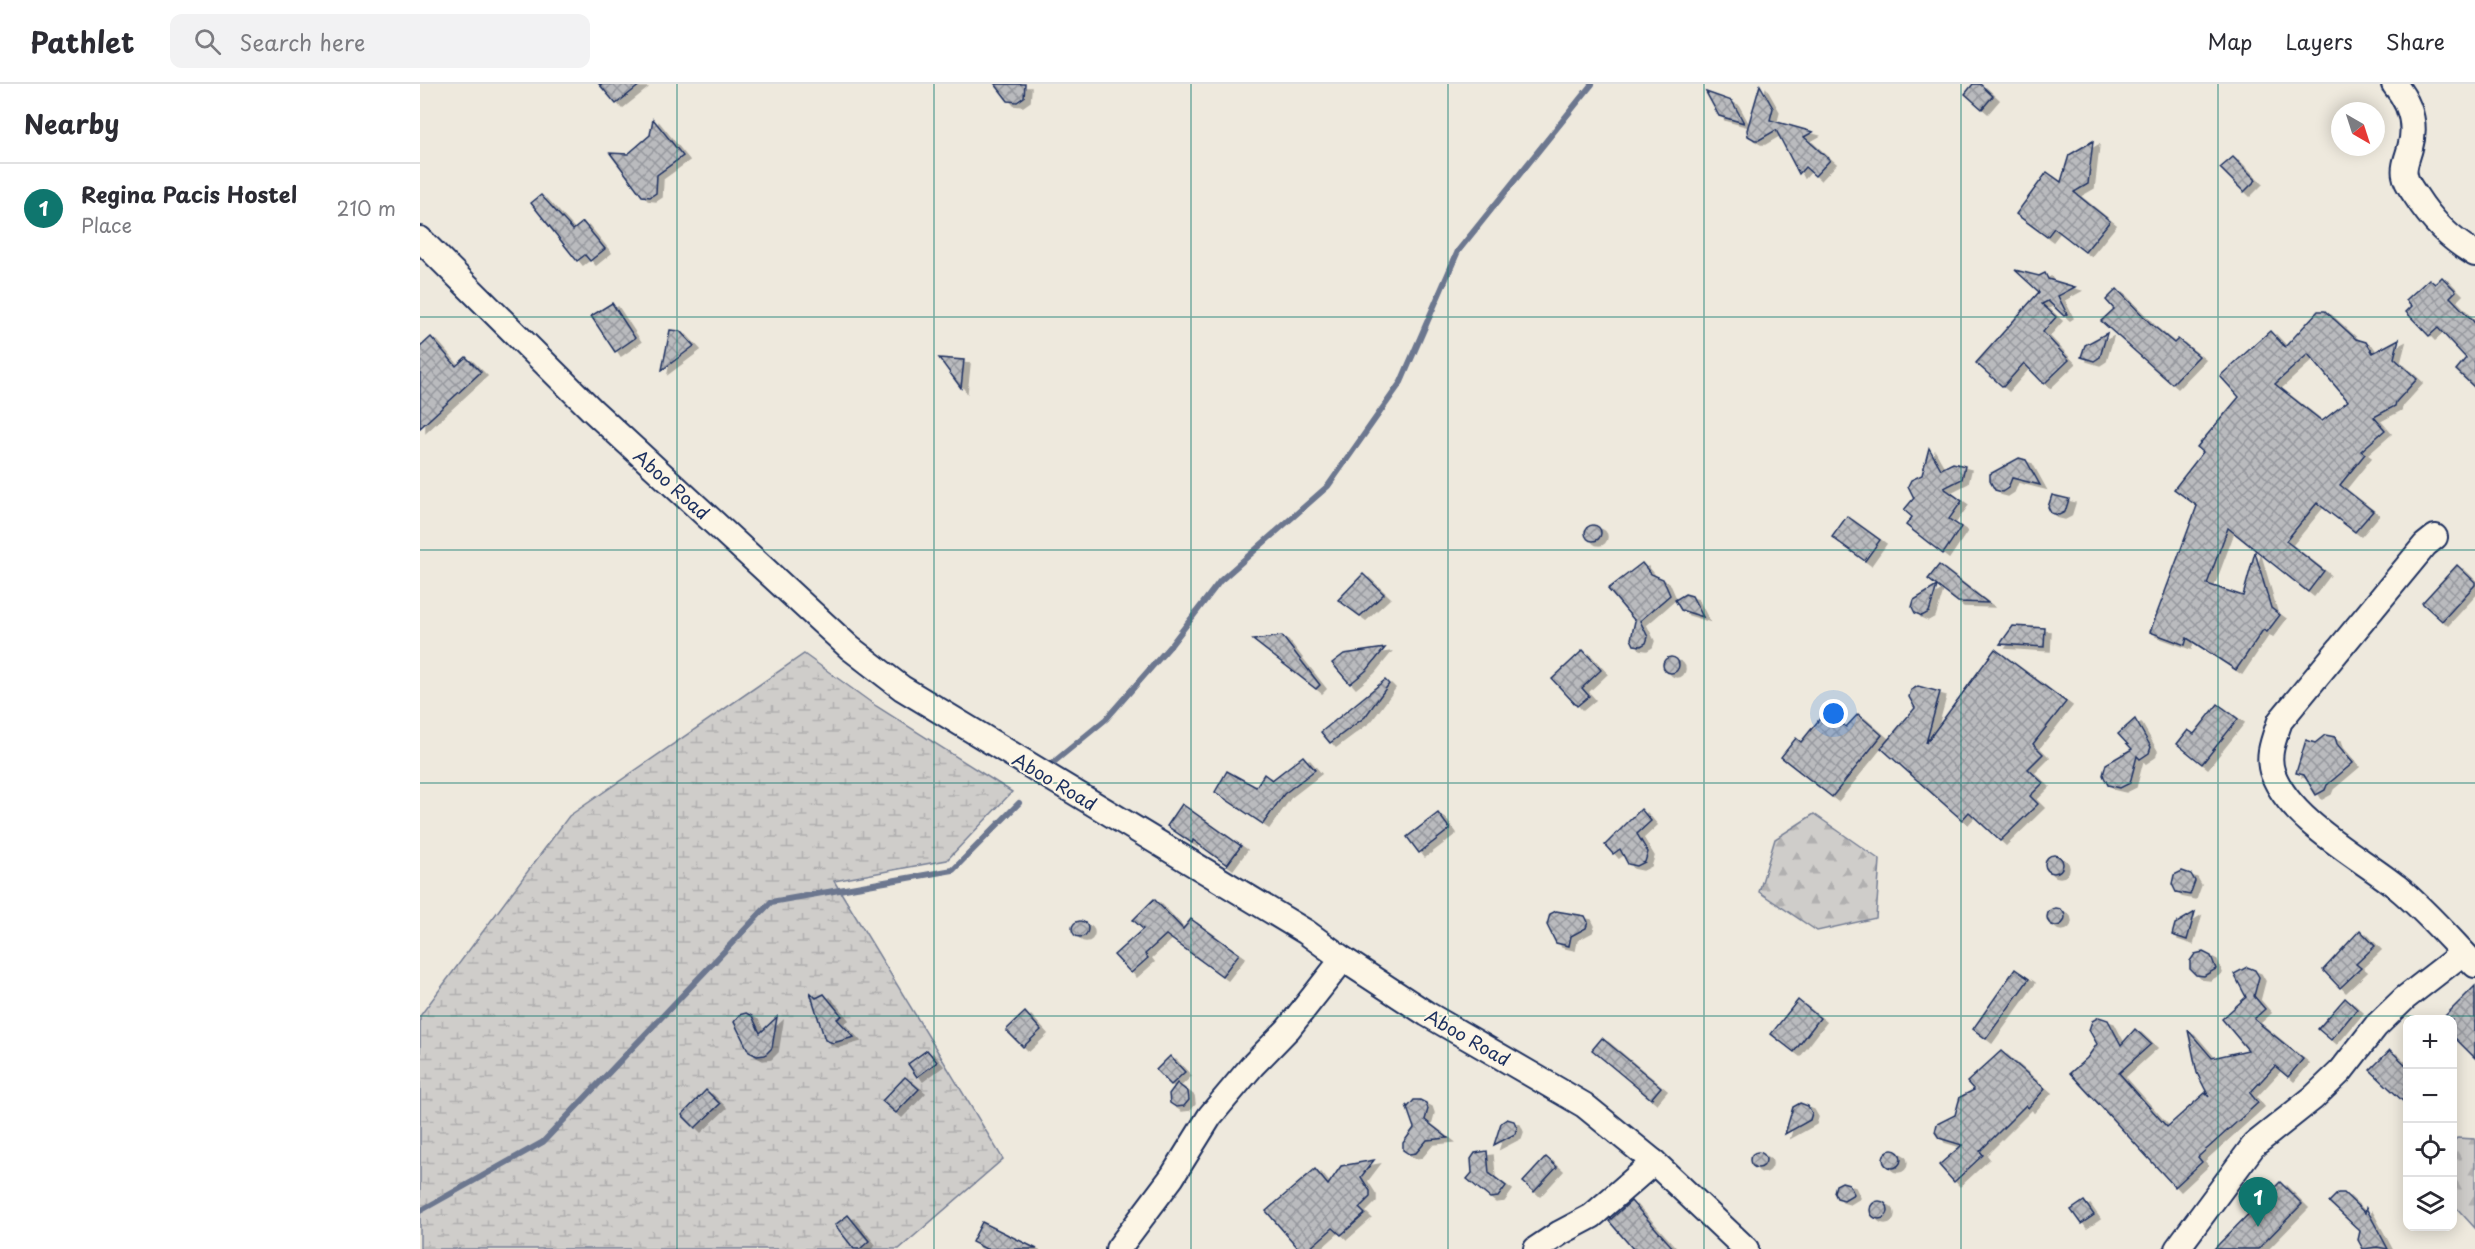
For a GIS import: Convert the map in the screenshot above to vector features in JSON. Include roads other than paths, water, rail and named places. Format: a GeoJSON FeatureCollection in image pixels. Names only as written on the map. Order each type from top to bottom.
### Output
{"type":"FeatureCollection","features":[{"type":"Feature","properties":{"kind":"street"},"geometry":{"type":"LineString","coordinates":[[2394,84],[2405,98],[2412,113],[2413,140],[2405,167],[2409,186],[2430,218],[2451,239],[2475,254]]}},
{"type":"Feature","properties":{"kind":"street","name":"Aboo Road"},"geometry":{"type":"LineString","coordinates":[[420,239],[592,410],[850,648],[873,666],[902,688],[1306,932],[1428,1014],[1584,1105],[1654,1162],[1746,1249]]}},
{"type":"Feature","properties":{"kind":"street"},"geometry":{"type":"LineString","coordinates":[[2177,1249],[2254,1145],[2313,1098],[2341,1071],[2376,1026],[2404,998],[2469,959],[2399,889],[2308,822],[2286,798],[2272,773],[2270,752],[2280,721],[2425,545],[2435,537]]}},
{"type":"Feature","properties":{"kind":"street"},"geometry":{"type":"LineString","coordinates":[[1118,1249],[1172,1177],[1210,1116],[1245,1074],[1288,1029],[1343,959]]}},
{"type":"Feature","properties":{"kind":"street"},"geometry":{"type":"LineString","coordinates":[[1536,1249],[1592,1216],[1654,1162]]}},
{"type":"Feature","properties":{"kind":"waterway"},"geometry":{"type":"LineString","coordinates":[[1049,766],[1106,719],[1171,645],[1220,581],[1328,486],[1401,382],[1458,251],[1592,84]]}},
{"type":"Feature","properties":{"kind":"waterway"},"geometry":{"type":"LineString","coordinates":[[420,1211],[543,1142],[771,902],[953,870],[1019,803]]}},
{"type":"Feature","properties":{"kind":"place","name":"Regina Pacis Hostel"},"geometry":{"type":"Point","coordinates":[2258,1227]}}]}
